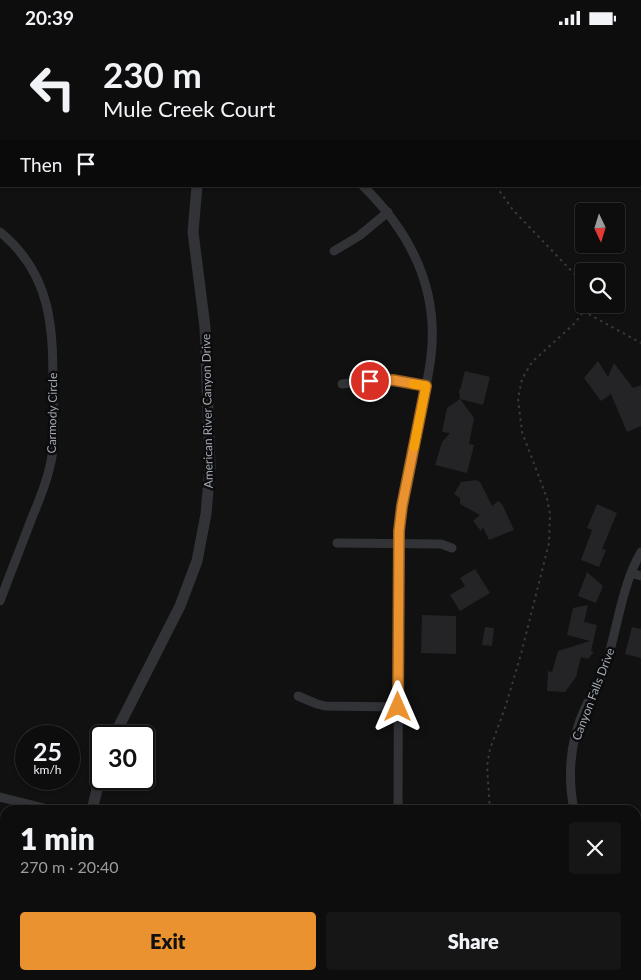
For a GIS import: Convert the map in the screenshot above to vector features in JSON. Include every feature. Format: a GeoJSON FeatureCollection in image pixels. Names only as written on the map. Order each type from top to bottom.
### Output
{"type":"FeatureCollection","features":[{"type":"Feature","properties":{"kind":"street","name":"American River Canyon Drive"},"geometry":{"type":"LineString","coordinates":[[120,725],[180,606],[197,561],[206,515],[210,467],[205,327],[193,232],[197,187]]}},
{"type":"Feature","properties":{"kind":"street"},"geometry":{"type":"LineString","coordinates":[[363,187],[388,212],[410,246],[419,264],[431,316],[431,357],[402,506],[399,543],[398,805]]}},
{"type":"Feature","properties":{"kind":"street"},"geometry":{"type":"LineString","coordinates":[[334,251],[358,236],[388,212]]}},
{"type":"Feature","properties":{"kind":"street","name":"Carmody Circle"},"geometry":{"type":"LineString","coordinates":[[0,232],[15,246],[33,272],[48,308],[53,339],[54,435],[51,462],[44,487],[0,601]]}},
{"type":"Feature","properties":{"kind":"street"},"geometry":{"type":"LineString","coordinates":[[342,384],[384,380],[426,386]]}},
{"type":"Feature","properties":{"kind":"street"},"geometry":{"type":"LineString","coordinates":[[336,543],[441,544],[452,548]]}},
{"type":"Feature","properties":{"kind":"street","name":"Canyon Falls Drive"},"geometry":{"type":"LineString","coordinates":[[573,805],[570,765],[575,734],[580,719],[607,662],[631,573],[641,552]]}},
{"type":"Feature","properties":{"kind":"street"},"geometry":{"type":"LineString","coordinates":[[631,573],[641,576]]}},
{"type":"Feature","properties":{"kind":"street"},"geometry":{"type":"LineString","coordinates":[[298,696],[325,706],[398,707]]}},
{"type":"Feature","properties":{"kind":"street"},"geometry":{"type":"LineString","coordinates":[[93,805],[97,790]]}},
{"type":"Feature","properties":{"kind":"street"},"geometry":{"type":"LineString","coordinates":[[0,797],[32,805]]}},
{"type":"Feature","properties":{"kind":"path"},"geometry":{"type":"LineString","coordinates":[[497,187],[513,210],[575,275]]}},
{"type":"Feature","properties":{"kind":"path"},"geometry":{"type":"LineString","coordinates":[[490,805],[488,767],[490,749],[521,655],[549,543],[550,514],[547,497],[522,432],[518,399],[522,379],[532,362],[575,323],[582,313]]}},
{"type":"Feature","properties":{"kind":"path"},"geometry":{"type":"LineString","coordinates":[[589,313],[641,343]]}},
{"type":"Feature","properties":{"kind":"building"},"geometry":{"type":"Polygon","coordinates":[[[598,361],[608,377],[614,363],[633,388],[641,385],[641,426],[627,432],[611,394],[601,401],[584,378],[598,361]]]}},
{"type":"Feature","properties":{"kind":"building"},"geometry":{"type":"Polygon","coordinates":[[[465,371],[490,377],[483,405],[460,399],[459,390],[465,371]]]}},
{"type":"Feature","properties":{"kind":"building"},"geometry":{"type":"Polygon","coordinates":[[[460,399],[474,418],[469,444],[474,445],[467,473],[435,465],[442,442],[450,433],[442,432],[447,408],[460,399]]]}},
{"type":"Feature","properties":{"kind":"building"},"geometry":{"type":"Polygon","coordinates":[[[476,480],[480,482],[492,506],[498,501],[502,504],[514,530],[489,540],[483,527],[481,531],[473,521],[480,515],[460,504],[460,498],[454,494],[461,482],[476,480]]]}},
{"type":"Feature","properties":{"kind":"building"},"geometry":{"type":"Polygon","coordinates":[[[597,504],[617,513],[602,549],[606,550],[599,567],[581,560],[592,530],[587,528],[597,504]]]}},
{"type":"Feature","properties":{"kind":"building"},"geometry":{"type":"Polygon","coordinates":[[[475,569],[490,593],[460,611],[450,595],[465,586],[460,578],[475,569]]]}},
{"type":"Feature","properties":{"kind":"building"},"geometry":{"type":"Polygon","coordinates":[[[587,572],[603,586],[596,603],[578,596],[587,572]]]}},
{"type":"Feature","properties":{"kind":"building"},"geometry":{"type":"Polygon","coordinates":[[[588,605],[584,622],[597,625],[591,651],[594,652],[588,659],[581,657],[576,677],[565,692],[547,691],[548,671],[552,672],[558,651],[590,641],[567,635],[573,608],[588,605]]]}},
{"type":"Feature","properties":{"kind":"building"},"geometry":{"type":"Polygon","coordinates":[[[422,615],[456,616],[456,654],[421,653],[422,615]]]}},
{"type":"Feature","properties":{"kind":"building"},"geometry":{"type":"Polygon","coordinates":[[[485,627],[494,628],[492,646],[482,645],[485,627]]]}},
{"type":"Feature","properties":{"kind":"building"},"geometry":{"type":"Polygon","coordinates":[[[632,627],[641,629],[641,658],[625,654],[632,627]]]}},
{"type":"Feature","properties":{"kind":"slow traffic"},"geometry":{"type":"LineString","coordinates":[[413,384],[426,386],[414,447]]}},
{"type":"Feature","properties":{"kind":"route"},"geometry":{"type":"LineString","coordinates":[[370,381],[393,380],[426,386],[402,506],[399,531],[398,707]]}}]}
